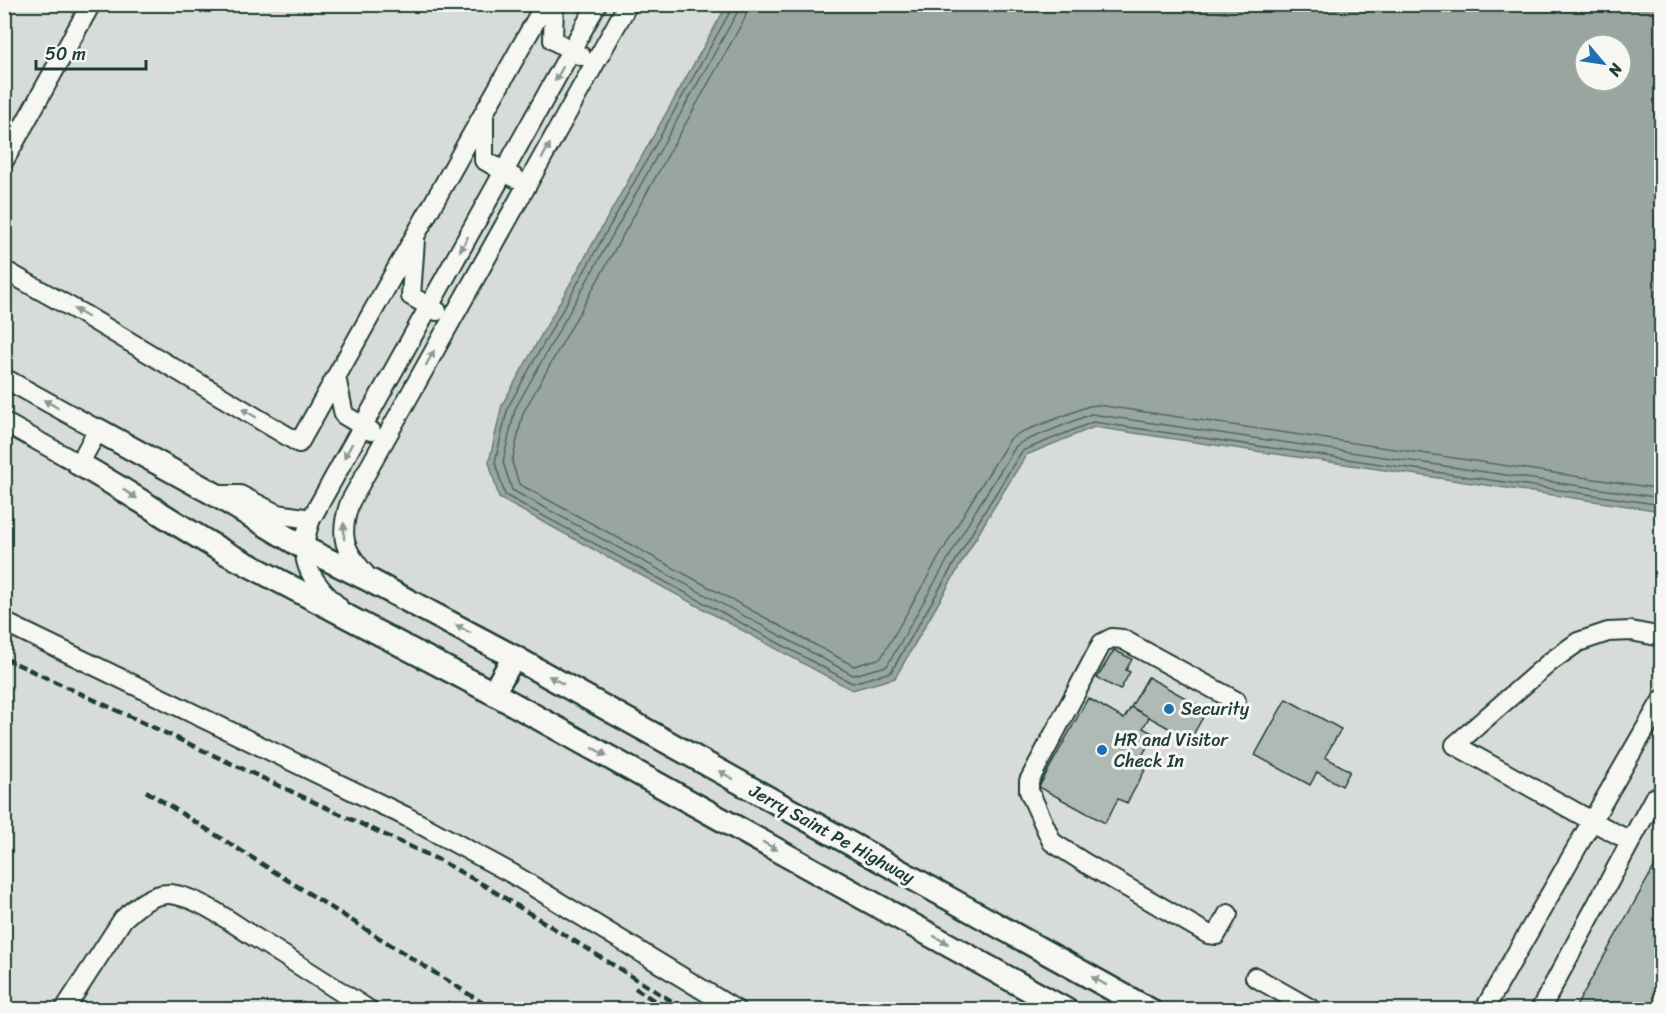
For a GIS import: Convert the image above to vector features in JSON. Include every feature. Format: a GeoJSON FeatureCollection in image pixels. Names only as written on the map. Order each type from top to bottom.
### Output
{"type":"FeatureCollection","features":[{"type":"Feature","properties":{"kind":"main road","name":"Jerry Saint Pe Highway"},"geometry":{"type":"LineString","coordinates":[[98,430],[216,495],[304,548],[514,657],[1150,1010]]}},
{"type":"Feature","properties":{"kind":"main road"},"geometry":{"type":"LineString","coordinates":[[79,464],[113,483],[185,530],[494,693],[1066,1010]]}},
{"type":"Feature","properties":{"kind":"main road"},"geometry":{"type":"LineString","coordinates":[[494,693],[514,657]]}},
{"type":"Feature","properties":{"kind":"lane"},"geometry":{"type":"LineString","coordinates":[[4,160],[91,4]]}},
{"type":"Feature","properties":{"kind":"lane"},"geometry":{"type":"LineString","coordinates":[[4,270],[83,314],[299,443],[545,4]]}},
{"type":"Feature","properties":{"kind":"lane"},"geometry":{"type":"LineString","coordinates":[[554,4],[553,40],[595,64]]}},
{"type":"Feature","properties":{"kind":"lane"},"geometry":{"type":"LineString","coordinates":[[354,620],[321,591],[308,569],[304,548],[305,536],[311,519],[597,4]]}},
{"type":"Feature","properties":{"kind":"lane"},"geometry":{"type":"LineString","coordinates":[[371,581],[350,556],[345,544],[344,522],[350,502],[628,4]]}},
{"type":"Feature","properties":{"kind":"lane"},"geometry":{"type":"LineString","coordinates":[[484,114],[484,160],[527,185]]}},
{"type":"Feature","properties":{"kind":"lane"},"geometry":{"type":"LineString","coordinates":[[415,236],[411,296],[452,319]]}},
{"type":"Feature","properties":{"kind":"lane"},"geometry":{"type":"LineString","coordinates":[[336,377],[345,416],[384,439]]}},
{"type":"Feature","properties":{"kind":"lane"},"geometry":{"type":"LineString","coordinates":[[4,378],[98,430],[79,464],[4,422]]}},
{"type":"Feature","properties":{"kind":"lane"},"geometry":{"type":"LineString","coordinates":[[216,495],[240,495],[277,514],[311,519]]}},
{"type":"Feature","properties":{"kind":"lane"},"geometry":{"type":"LineString","coordinates":[[4,622],[405,816],[511,873],[736,1010]]}},
{"type":"Feature","properties":{"kind":"lane"},"geometry":{"type":"LineString","coordinates":[[1630,842],[1455,745],[1550,662],[1578,642],[1608,632],[1631,631],[1662,637]]}},
{"type":"Feature","properties":{"kind":"lane"},"geometry":{"type":"LineString","coordinates":[[1228,914],[1216,935],[1208,934],[1052,842],[1029,791],[1029,781],[1102,643],[1112,639],[1122,639],[1236,701]]}},
{"type":"Feature","properties":{"kind":"lane"},"geometry":{"type":"LineString","coordinates":[[1484,1010],[1662,700]]}},
{"type":"Feature","properties":{"kind":"lane"},"geometry":{"type":"LineString","coordinates":[[1540,1010],[1654,798],[1662,802]]}},
{"type":"Feature","properties":{"kind":"lane"},"geometry":{"type":"LineString","coordinates":[[64,1010],[123,919],[151,898],[162,894],[172,894],[190,899],[220,915],[369,1010]]}},
{"type":"Feature","properties":{"kind":"lane"},"geometry":{"type":"LineString","coordinates":[[1255,977],[1313,1010]]}},
{"type":"Feature","properties":{"kind":"shaded area"},"geometry":{"type":"Polygon","coordinates":[[[5,5],[1661,5],[1661,1009],[5,1009],[5,5]]]}},
{"type":"Feature","properties":{"kind":"water"},"geometry":{"type":"Polygon","coordinates":[[[727,5],[1661,5],[1661,511],[1094,427],[1026,455],[895,678],[852,690],[499,498],[489,462],[502,405],[727,5]]]}},
{"type":"Feature","properties":{"kind":"building"},"geometry":{"type":"Polygon","coordinates":[[[1114,650],[1132,659],[1126,670],[1130,672],[1120,690],[1097,678],[1114,650]]]}},
{"type":"Feature","properties":{"kind":"building","name":"Security"},"geometry":{"type":"Polygon","coordinates":[[[1148,677],[1207,710],[1190,740],[1131,707],[1148,677]]]}},
{"type":"Feature","properties":{"kind":"building","name":"HR and Visitor Check In"},"geometry":{"type":"Polygon","coordinates":[[[1088,698],[1124,719],[1131,707],[1149,717],[1143,728],[1154,734],[1137,765],[1145,770],[1127,803],[1118,799],[1105,823],[1039,787],[1088,698]]]}},
{"type":"Feature","properties":{"kind":"building"},"geometry":{"type":"Polygon","coordinates":[[[1286,699],[1341,729],[1325,757],[1350,771],[1342,786],[1317,772],[1310,785],[1255,755],[1286,699]]]}},
{"type":"Feature","properties":{"kind":"building"},"geometry":{"type":"Polygon","coordinates":[[[1662,853],[1662,1010],[1574,1010],[1662,853]]]}},
{"type":"Feature","properties":{"kind":"railway"},"geometry":{"type":"LineString","coordinates":[[4,658],[439,860],[482,884],[686,1010]]}},
{"type":"Feature","properties":{"kind":"railway"},"geometry":{"type":"LineString","coordinates":[[146,791],[494,1010]]}},
{"type":"Feature","properties":{"kind":"railway"},"geometry":{"type":"LineString","coordinates":[[635,988],[668,1010]]}},
{"type":"Feature","properties":{"kind":"place","name":"Security"},"geometry":{"type":"Point","coordinates":[1169,709]}},
{"type":"Feature","properties":{"kind":"place","name":"HR and Visitor Check In"},"geometry":{"type":"Point","coordinates":[1102,750]}}]}
